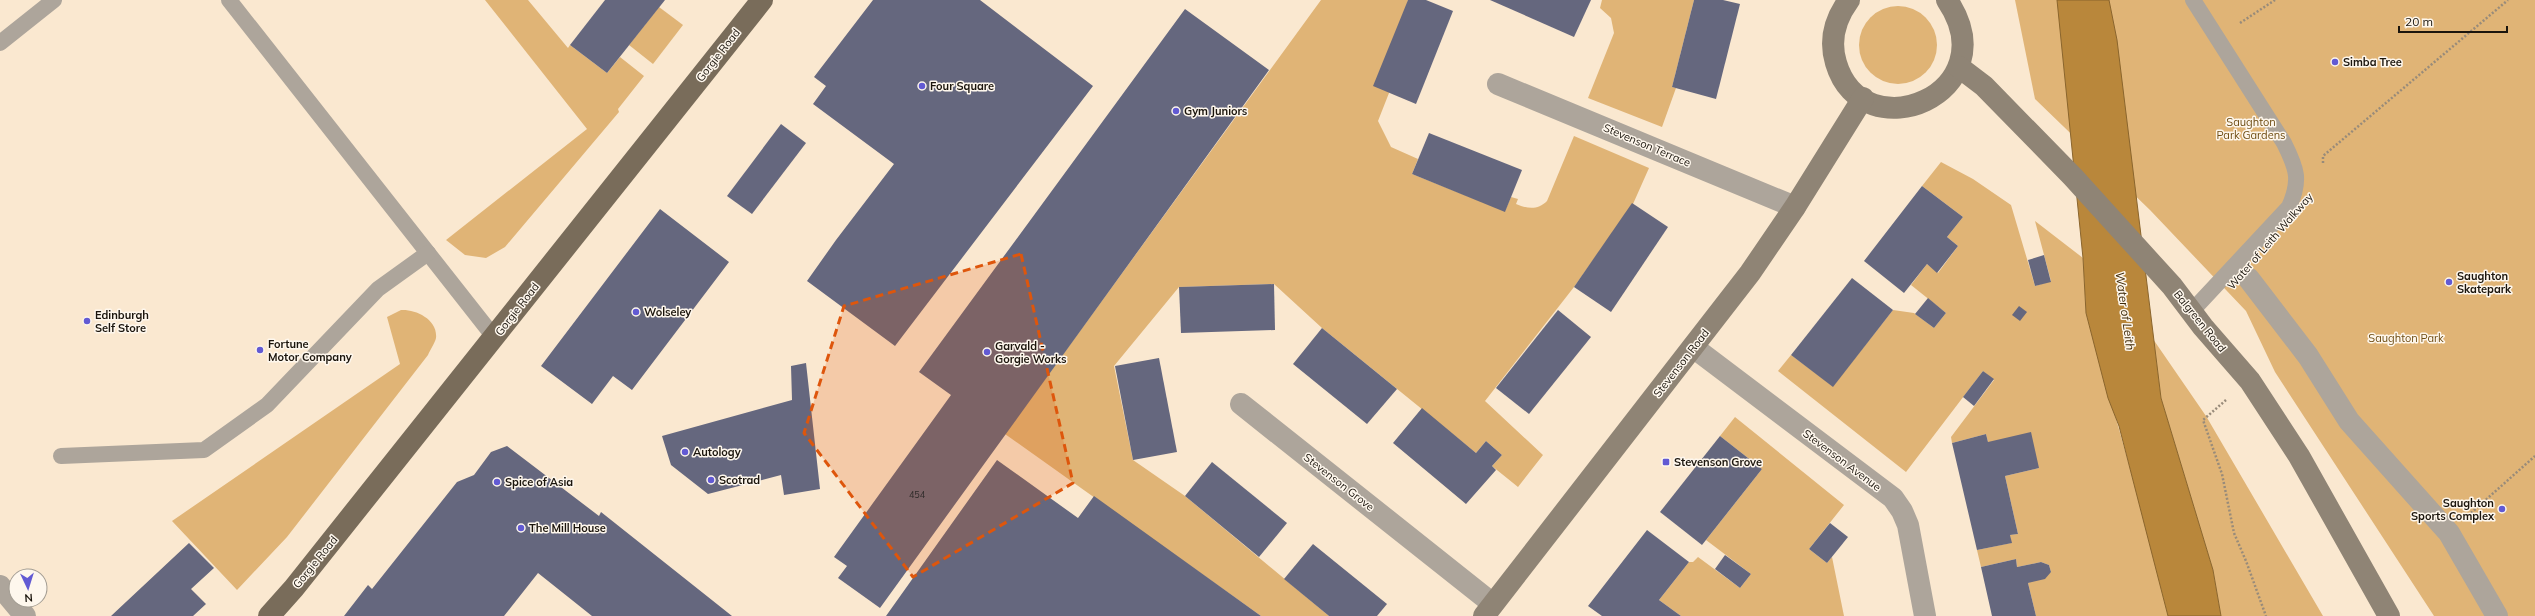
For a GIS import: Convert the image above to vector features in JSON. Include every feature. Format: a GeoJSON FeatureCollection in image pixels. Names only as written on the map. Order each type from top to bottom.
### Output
{"type":"FeatureCollection","features":[{"type":"Feature","properties":{"kind":"main road","name":"Gorgie Road"},"geometry":{"type":"LineString","coordinates":[[269,616],[294,588],[762,0]]}},
{"type":"Feature","properties":{"kind":"street"},"geometry":{"type":"LineString","coordinates":[[1849,0],[1839,16],[1833,34],[1833,53],[1838,70],[1849,86],[1863,98],[1880,106],[1900,109],[1918,105],[1936,97],[1950,84],[1959,67],[1963,50],[1962,32],[1956,14],[1947,0]]}},
{"type":"Feature","properties":{"kind":"street","name":"Balgreen Road"},"geometry":{"type":"LineString","coordinates":[[1959,67],[1984,86],[2073,177],[2172,286],[2191,312],[2250,381],[2299,456],[2389,616]]}},
{"type":"Feature","properties":{"kind":"street","name":"Stevenson Terrace"},"geometry":{"type":"LineString","coordinates":[[1498,84],[1795,207]]}},
{"type":"Feature","properties":{"kind":"street","name":"Stevenson Road"},"geometry":{"type":"LineString","coordinates":[[1488,610],[1750,273],[1795,207],[1863,98]]}},
{"type":"Feature","properties":{"kind":"street"},"geometry":{"type":"LineString","coordinates":[[2249,279],[2308,356],[2349,421],[2449,533],[2497,616]]}},
{"type":"Feature","properties":{"kind":"street","name":"Stevenson Avenue"},"geometry":{"type":"LineString","coordinates":[[1693,347],[1893,498],[1902,511],[1908,524],[1925,616]]}},
{"type":"Feature","properties":{"kind":"street","name":"Stevenson Grove"},"geometry":{"type":"LineString","coordinates":[[1241,404],[1488,610]]}},
{"type":"Feature","properties":{"kind":"street"},"geometry":{"type":"LineString","coordinates":[[0,586],[25,616]]}},
{"type":"Feature","properties":{"kind":"lane"},"geometry":{"type":"LineString","coordinates":[[0,43],[54,0]]}},
{"type":"Feature","properties":{"kind":"lane"},"geometry":{"type":"LineString","coordinates":[[229,0],[494,337]]}},
{"type":"Feature","properties":{"kind":"lane"},"geometry":{"type":"LineString","coordinates":[[2191,312],[2289,207],[2296,192],[2297,174],[2294,161],[2284,143],[2193,0]]}},
{"type":"Feature","properties":{"kind":"lane"},"geometry":{"type":"LineString","coordinates":[[61,456],[204,450],[267,405],[378,288],[428,253]]}},
{"type":"Feature","properties":{"kind":"path"},"geometry":{"type":"LineString","coordinates":[[2216,37],[2275,0]]}},
{"type":"Feature","properties":{"kind":"path"},"geometry":{"type":"LineString","coordinates":[[2324,168],[2323,156],[2508,0]]}},
{"type":"Feature","properties":{"kind":"path"},"geometry":{"type":"LineString","coordinates":[[2250,381],[2203,420],[2222,474],[2234,533],[2266,616]]}},
{"type":"Feature","properties":{"kind":"path"},"geometry":{"type":"LineString","coordinates":[[2449,533],[2535,456]]}},
{"type":"Feature","properties":{"kind":"highlighted area"},"geometry":{"type":"Polygon","coordinates":[[[1021,254],[1073,483],[913,577],[804,433],[844,306],[1021,254]]]}},
{"type":"Feature","properties":{"kind":"green space"},"geometry":{"type":"Polygon","coordinates":[[[485,0],[528,0],[568,48],[570,45],[607,73],[620,57],[644,76],[618,109],[619,112],[505,247],[486,258],[465,255],[446,240],[587,129],[485,0]]]}},
{"type":"Feature","properties":{"kind":"green space"},"geometry":{"type":"Polygon","coordinates":[[[1321,0],[1408,0],[1389,93],[1378,121],[1391,147],[1418,159],[1412,174],[1505,211],[1511,197],[1518,199],[1516,204],[1529,208],[1540,206],[1547,201],[1574,136],[1649,168],[1633,204],[1574,287],[1485,401],[1543,455],[1518,487],[1492,466],[1502,455],[1486,441],[1476,453],[1322,328],[1274,284],[1179,287],[1114,366],[1133,460],[1185,496],[1329,616],[1261,616],[1005,434],[1321,0]]]}},
{"type":"Feature","properties":{"kind":"green space"},"geometry":{"type":"Polygon","coordinates":[[[1602,0],[1694,0],[1672,87],[1676,88],[1662,127],[1588,98],[1614,33],[1611,18],[1600,8],[1602,0]]]}},
{"type":"Feature","properties":{"kind":"green space"},"geometry":{"type":"Polygon","coordinates":[[[2015,0],[2535,0],[2535,616],[2434,616],[2275,372],[2246,311],[2150,210],[2035,99],[2015,0]]]}},
{"type":"Feature","properties":{"kind":"green space"},"geometry":{"type":"Polygon","coordinates":[[[1890,6],[1906,6],[1920,12],[1931,23],[1937,37],[1937,53],[1931,67],[1920,78],[1906,84],[1890,84],[1876,78],[1865,67],[1859,53],[1859,37],[1865,23],[1876,12],[1890,6]]]}},
{"type":"Feature","properties":{"kind":"green space"},"geometry":{"type":"Polygon","coordinates":[[[659,7],[683,25],[653,64],[629,45],[659,7]]]}},
{"type":"Feature","properties":{"kind":"green space"},"geometry":{"type":"Polygon","coordinates":[[[1941,162],[1973,179],[2011,205],[2035,286],[2051,281],[2035,221],[2083,258],[2086,313],[2145,521],[2168,616],[2036,616],[2028,583],[2051,572],[2049,565],[2041,562],[2017,567],[2016,559],[1981,567],[1977,550],[2011,543],[2010,535],[2018,534],[2005,476],[2039,468],[1988,442],[1986,434],[1952,443],[1951,437],[1994,380],[1983,371],[1906,472],[1778,371],[1791,355],[1833,386],[1893,310],[1914,313],[1934,328],[1946,313],[1911,285],[1927,264],[1938,273],[1958,246],[1947,237],[1963,217],[1922,186],[1941,162]]]}},
{"type":"Feature","properties":{"kind":"green space"},"geometry":{"type":"Polygon","coordinates":[[[401,310],[419,313],[433,325],[436,331],[436,338],[428,355],[287,537],[237,590],[172,521],[400,364],[387,317],[401,310]]]}},
{"type":"Feature","properties":{"kind":"green space"},"geometry":{"type":"Polygon","coordinates":[[[2153,339],[2206,416],[2323,616],[2221,616],[2213,570],[2161,398],[2153,339]]]}},
{"type":"Feature","properties":{"kind":"green space"},"geometry":{"type":"Polygon","coordinates":[[[1735,417],[1844,505],[1809,549],[1827,563],[1832,557],[1844,616],[1681,616],[1659,600],[1689,562],[1693,562],[1698,557],[1740,588],[1751,574],[1706,540],[1762,469],[1720,436],[1735,417]]]}},
{"type":"Feature","properties":{"kind":"water","name":"Water of Leith"},"geometry":{"type":"Polygon","coordinates":[[[2057,0],[2109,0],[2117,40],[2161,398],[2213,570],[2221,616],[2168,616],[2119,426],[2108,398],[2086,313],[2083,258],[2057,0]]]}},
{"type":"Feature","properties":{"kind":"building"},"geometry":{"type":"Polygon","coordinates":[[[605,0],[665,0],[607,73],[570,45],[605,0]]]}},
{"type":"Feature","properties":{"kind":"building"},"geometry":{"type":"Polygon","coordinates":[[[873,0],[980,0],[1093,86],[895,346],[807,281],[894,164],[813,104],[826,86],[814,77],[873,0]]]}},
{"type":"Feature","properties":{"kind":"building"},"geometry":{"type":"Polygon","coordinates":[[[1408,0],[1426,0],[1453,11],[1416,104],[1373,86],[1408,0]]]}},
{"type":"Feature","properties":{"kind":"building"},"geometry":{"type":"Polygon","coordinates":[[[1490,0],[1591,0],[1574,37],[1490,0]]]}},
{"type":"Feature","properties":{"kind":"building"},"geometry":{"type":"Polygon","coordinates":[[[1694,0],[1723,0],[1740,4],[1716,99],[1672,87],[1694,0]]]}},
{"type":"Feature","properties":{"kind":"building"},"geometry":{"type":"Polygon","coordinates":[[[1185,9],[1269,70],[880,608],[838,578],[847,566],[834,557],[951,395],[919,372],[1185,9]]]}},
{"type":"Feature","properties":{"kind":"building"},"geometry":{"type":"Polygon","coordinates":[[[781,124],[806,143],[752,214],[727,196],[781,124]]]}},
{"type":"Feature","properties":{"kind":"building"},"geometry":{"type":"Polygon","coordinates":[[[1429,133],[1522,170],[1505,212],[1412,174],[1429,133]]]}},
{"type":"Feature","properties":{"kind":"building"},"geometry":{"type":"Polygon","coordinates":[[[1922,186],[1963,217],[1947,237],[1958,246],[1937,273],[1927,264],[1904,293],[1864,261],[1922,186]]]}},
{"type":"Feature","properties":{"kind":"building"},"geometry":{"type":"Polygon","coordinates":[[[1632,203],[1668,227],[1611,312],[1574,287],[1632,203]]]}},
{"type":"Feature","properties":{"kind":"building"},"geometry":{"type":"Polygon","coordinates":[[[660,209],[729,262],[632,390],[613,376],[592,404],[541,366],[660,209]]]}},
{"type":"Feature","properties":{"kind":"building"},"geometry":{"type":"Polygon","coordinates":[[[2044,255],[2051,282],[2035,286],[2028,260],[2044,255]]]}},
{"type":"Feature","properties":{"kind":"building"},"geometry":{"type":"Polygon","coordinates":[[[1852,278],[1893,310],[1833,387],[1791,355],[1852,278]]]}},
{"type":"Feature","properties":{"kind":"building"},"geometry":{"type":"Polygon","coordinates":[[[1274,284],[1275,330],[1181,333],[1179,287],[1274,284]]]}},
{"type":"Feature","properties":{"kind":"building"},"geometry":{"type":"Polygon","coordinates":[[[1928,298],[1946,313],[1934,328],[1915,314],[1928,298]]]}},
{"type":"Feature","properties":{"kind":"building"},"geometry":{"type":"Polygon","coordinates":[[[2019,306],[2027,312],[2020,321],[2012,315],[2019,306]]]}},
{"type":"Feature","properties":{"kind":"building"},"geometry":{"type":"Polygon","coordinates":[[[1558,310],[1591,337],[1529,414],[1496,388],[1558,310]]]}},
{"type":"Feature","properties":{"kind":"building"},"geometry":{"type":"Polygon","coordinates":[[[1322,328],[1397,389],[1367,424],[1293,364],[1322,328]]]}},
{"type":"Feature","properties":{"kind":"building"},"geometry":{"type":"Polygon","coordinates":[[[1159,358],[1177,452],[1133,460],[1115,366],[1159,358]]]}},
{"type":"Feature","properties":{"kind":"building"},"geometry":{"type":"Polygon","coordinates":[[[806,363],[820,489],[784,495],[781,475],[708,494],[671,465],[662,436],[792,400],[791,366],[806,363]]]}},
{"type":"Feature","properties":{"kind":"building"},"geometry":{"type":"Polygon","coordinates":[[[1983,371],[1994,379],[1974,406],[1963,397],[1983,371]]]}},
{"type":"Feature","properties":{"kind":"building"},"geometry":{"type":"Polygon","coordinates":[[[1422,408],[1476,453],[1486,441],[1502,455],[1492,466],[1496,470],[1466,504],[1393,443],[1422,408]]]}},
{"type":"Feature","properties":{"kind":"building"},"geometry":{"type":"Polygon","coordinates":[[[2031,432],[2039,468],[2005,476],[2018,534],[2010,535],[2012,543],[1977,550],[1952,443],[1986,434],[1988,442],[2031,432]]]}},
{"type":"Feature","properties":{"kind":"building"},"geometry":{"type":"Polygon","coordinates":[[[1720,436],[1762,469],[1702,545],[1660,512],[1720,436]]]}},
{"type":"Feature","properties":{"kind":"building","name":"The Mill House"},"geometry":{"type":"Polygon","coordinates":[[[507,446],[599,516],[601,512],[732,616],[592,616],[538,573],[504,616],[344,616],[368,585],[372,589],[457,482],[474,475],[491,452],[507,446]]]}},
{"type":"Feature","properties":{"kind":"building"},"geometry":{"type":"Polygon","coordinates":[[[997,460],[1078,518],[1094,496],[1261,616],[886,616],[997,460]]]}},
{"type":"Feature","properties":{"kind":"building"},"geometry":{"type":"Polygon","coordinates":[[[1212,462],[1287,523],[1259,557],[1185,496],[1212,462]]]}},
{"type":"Feature","properties":{"kind":"building"},"geometry":{"type":"Polygon","coordinates":[[[1830,523],[1848,537],[1827,563],[1809,549],[1830,523]]]}},
{"type":"Feature","properties":{"kind":"building"},"geometry":{"type":"Polygon","coordinates":[[[1647,530],[1689,562],[1659,600],[1681,616],[1602,616],[1588,606],[1647,530]]]}},
{"type":"Feature","properties":{"kind":"building"},"geometry":{"type":"Polygon","coordinates":[[[189,543],[214,568],[191,589],[206,604],[193,616],[111,616],[189,543]]]}},
{"type":"Feature","properties":{"kind":"building"},"geometry":{"type":"Polygon","coordinates":[[[1313,544],[1387,604],[1377,616],[1329,616],[1284,579],[1313,544]]]}},
{"type":"Feature","properties":{"kind":"building"},"geometry":{"type":"Polygon","coordinates":[[[1725,555],[1751,574],[1740,588],[1715,569],[1725,555]]]}},
{"type":"Feature","properties":{"kind":"building"},"geometry":{"type":"Polygon","coordinates":[[[2016,559],[2017,567],[2041,562],[2049,565],[2051,572],[2045,579],[2028,583],[2036,616],[1992,616],[1981,567],[2016,559]]]}},
{"type":"Feature","properties":{"kind":"place","name":"Simba Tree"},"geometry":{"type":"Point","coordinates":[2335,62]}},
{"type":"Feature","properties":{"kind":"place","name":"Four Square"},"geometry":{"type":"Point","coordinates":[922,86]}},
{"type":"Feature","properties":{"kind":"place","name":"Gym Juniors"},"geometry":{"type":"Point","coordinates":[1176,111]}},
{"type":"Feature","properties":{"kind":"place","name":"Saughton Skatepark"},"geometry":{"type":"Point","coordinates":[2449,282]}},
{"type":"Feature","properties":{"kind":"place","name":"Wolseley"},"geometry":{"type":"Point","coordinates":[636,312]}},
{"type":"Feature","properties":{"kind":"place","name":"Edinburgh Self Store"},"geometry":{"type":"Point","coordinates":[87,321]}},
{"type":"Feature","properties":{"kind":"place","name":"Fortune Motor Company"},"geometry":{"type":"Point","coordinates":[260,350]}},
{"type":"Feature","properties":{"kind":"place","name":"Garvald - Gorgie Works"},"geometry":{"type":"Point","coordinates":[987,352]}},
{"type":"Feature","properties":{"kind":"place","name":"Autology"},"geometry":{"type":"Point","coordinates":[685,452]}},
{"type":"Feature","properties":{"kind":"place","name":"Stevenson Grove"},"geometry":{"type":"Point","coordinates":[1666,462]}},
{"type":"Feature","properties":{"kind":"place","name":"Scotrad"},"geometry":{"type":"Point","coordinates":[711,480]}},
{"type":"Feature","properties":{"kind":"place","name":"Spice of Asia"},"geometry":{"type":"Point","coordinates":[497,482]}},
{"type":"Feature","properties":{"kind":"place","name":"Saughton Sports Complex"},"geometry":{"type":"Point","coordinates":[2502,509]}},
{"type":"Feature","properties":{"kind":"place","name":"The Mill House"},"geometry":{"type":"Point","coordinates":[521,528]}},
{"type":"Feature","properties":{"kind":"park label","name":"Saughton Park Gardens"},"geometry":{"type":"Point","coordinates":[2251,128]}},
{"type":"Feature","properties":{"kind":"park label","name":"Saughton Park"},"geometry":{"type":"Point","coordinates":[2406,338]}}]}
